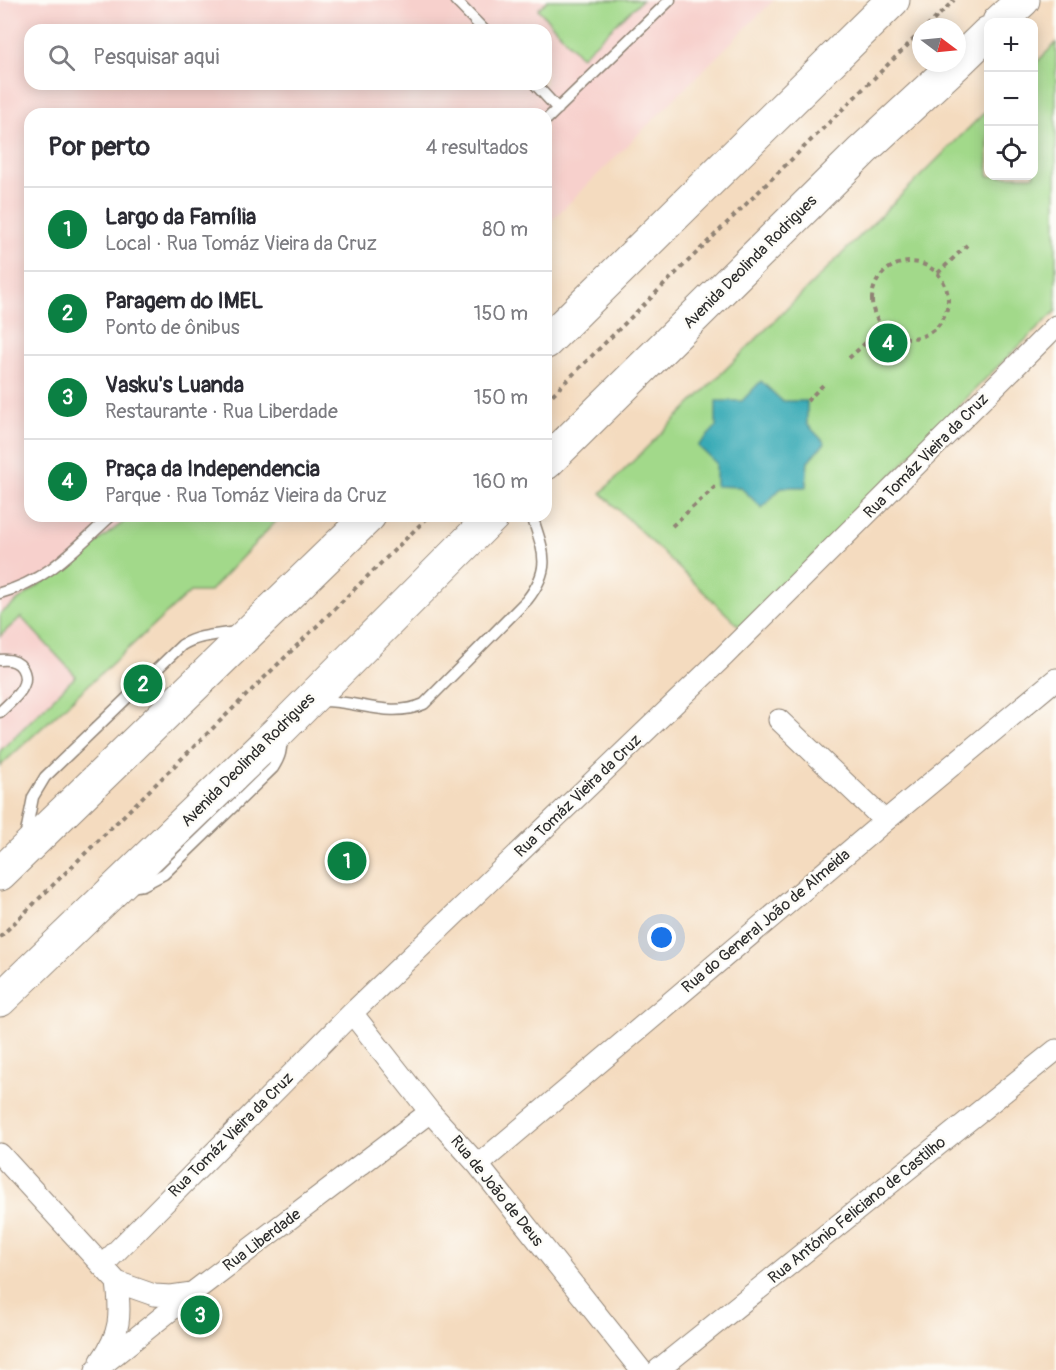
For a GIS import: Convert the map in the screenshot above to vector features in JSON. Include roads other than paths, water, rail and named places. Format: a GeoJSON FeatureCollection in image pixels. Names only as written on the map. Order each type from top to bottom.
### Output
{"type":"FeatureCollection","features":[{"type":"Feature","properties":{"kind":"highway"},"geometry":{"type":"LineString","coordinates":[[552,336],[893,0]]}},
{"type":"Feature","properties":{"kind":"highway"},"geometry":{"type":"LineString","coordinates":[[1003,18],[1023,0]]}},
{"type":"Feature","properties":{"kind":"highway","name":"Avenida Deolinda Rodrigues"},"geometry":{"type":"LineString","coordinates":[[966,54],[984,37]]}},
{"type":"Feature","properties":{"kind":"highway","name":"Avenida Deolinda Rodrigues"},"geometry":{"type":"LineString","coordinates":[[552,457],[862,151],[947,72]]}},
{"type":"Feature","properties":{"kind":"highway"},"geometry":{"type":"LineString","coordinates":[[11,864],[363,522]]}},
{"type":"Feature","properties":{"kind":"highway","name":"Avenida Deolinda Rodrigues"},"geometry":{"type":"LineString","coordinates":[[0,1000],[281,729],[487,522]]}},
{"type":"Feature","properties":{"kind":"street","name":"Rua Tomáz Vieira da Cruz"},"geometry":{"type":"LineString","coordinates":[[102,1266],[352,1013],[723,657],[1056,326]]}},
{"type":"Feature","properties":{"kind":"street","name":"Rua do General João de Almeida"},"geometry":{"type":"LineString","coordinates":[[478,1166],[1056,679]]}},
{"type":"Feature","properties":{"kind":"street"},"geometry":{"type":"LineString","coordinates":[[779,720],[885,821]]}},
{"type":"Feature","properties":{"kind":"street","name":"Rua de João de Deus"},"geometry":{"type":"LineString","coordinates":[[352,1013],[641,1370]]}},
{"type":"Feature","properties":{"kind":"street","name":"Rua António Feliciano de Castilho"},"geometry":{"type":"LineString","coordinates":[[658,1370],[1056,1050]]}},
{"type":"Feature","properties":{"kind":"street","name":"Rua Liberdade"},"geometry":{"type":"LineString","coordinates":[[95,1370],[192,1293],[430,1112]]}},
{"type":"Feature","properties":{"kind":"street"},"geometry":{"type":"LineString","coordinates":[[0,1154],[117,1282],[154,1295],[171,1296],[192,1293]]}},
{"type":"Feature","properties":{"kind":"street"},"geometry":{"type":"LineString","coordinates":[[95,1370],[110,1347],[119,1326],[120,1308],[117,1282]]}},
{"type":"Feature","properties":{"kind":"lane"},"geometry":{"type":"LineString","coordinates":[[455,0],[478,24]]}},
{"type":"Feature","properties":{"kind":"lane"},"geometry":{"type":"LineString","coordinates":[[552,114],[670,0]]}},
{"type":"Feature","properties":{"kind":"lane"},"geometry":{"type":"LineString","coordinates":[[541,90],[558,109]]}},
{"type":"Feature","properties":{"kind":"lane"},"geometry":{"type":"LineString","coordinates":[[0,593],[31,582],[50,572],[104,522]]}},
{"type":"Feature","properties":{"kind":"lane"},"geometry":{"type":"LineString","coordinates":[[308,702],[335,701],[392,711],[410,711],[424,704],[539,585],[543,571],[543,555],[534,522]]}},
{"type":"Feature","properties":{"kind":"lane"},"geometry":{"type":"LineString","coordinates":[[0,660],[9,659],[20,665],[25,676],[22,689],[0,712]]}},
{"type":"Feature","properties":{"kind":"water"},"geometry":{"type":"Polygon","coordinates":[[[761,381],[782,401],[807,401],[807,424],[825,443],[808,461],[806,487],[782,487],[762,508],[740,487],[716,486],[716,463],[698,446],[716,427],[716,401],[742,401],[761,381]]]}},
{"type":"Feature","properties":{"kind":"place","name":"Praça da Independencia"},"geometry":{"type":"Point","coordinates":[888,343]}},
{"type":"Feature","properties":{"kind":"place","name":"Paragem do IMEL"},"geometry":{"type":"Point","coordinates":[143,684]}},
{"type":"Feature","properties":{"kind":"place","name":"Largo da Família"},"geometry":{"type":"Point","coordinates":[347,861]}},
{"type":"Feature","properties":{"kind":"place","name":"Vasku's Luanda"},"geometry":{"type":"Point","coordinates":[200,1315]}}]}
